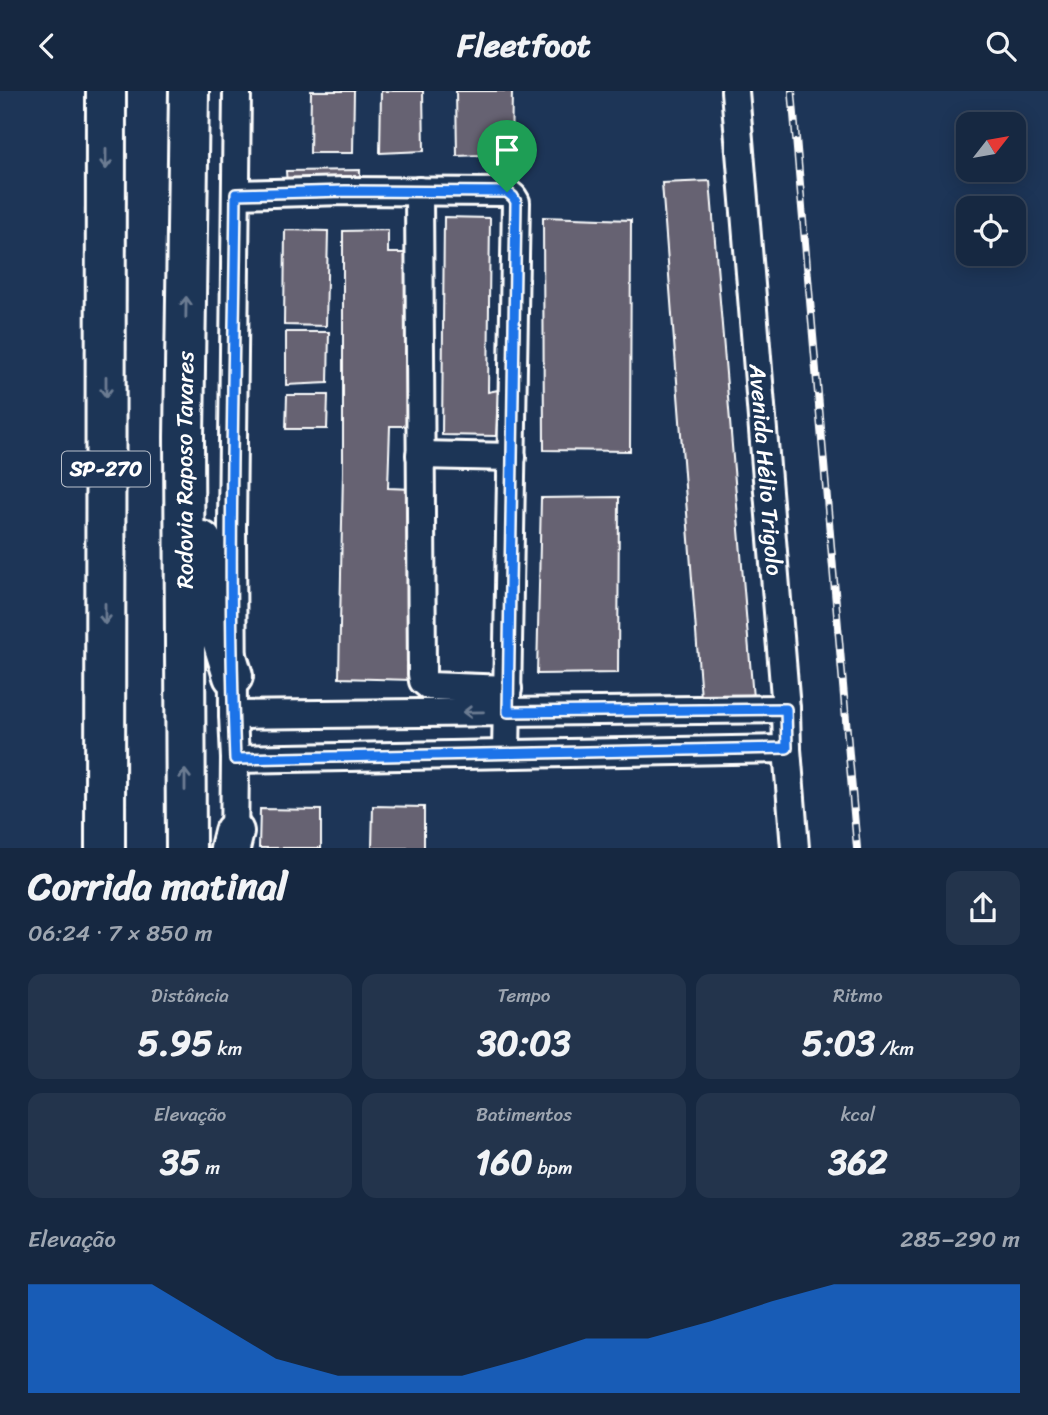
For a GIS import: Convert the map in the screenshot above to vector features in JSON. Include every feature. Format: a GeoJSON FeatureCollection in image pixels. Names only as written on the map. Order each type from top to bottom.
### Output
{"type":"FeatureCollection","features":[{"type":"Feature","properties":{"kind":"highway","name":"SP-270"},"geometry":{"type":"LineString","coordinates":[[105,848],[106,91]]}},
{"type":"Feature","properties":{"kind":"highway","name":"Rodovia Raposo Tavares"},"geometry":{"type":"LineString","coordinates":[[186,848],[184,437],[189,91]]}},
{"type":"Feature","properties":{"kind":"highway"},"geometry":{"type":"LineString","coordinates":[[184,437],[210,583],[233,676]]}},
{"type":"Feature","properties":{"kind":"street"},"geometry":{"type":"LineString","coordinates":[[233,843],[235,759],[232,527],[237,91]]}},
{"type":"Feature","properties":{"kind":"street","name":"Avenida Hélio Trigolo"},"geometry":{"type":"LineString","coordinates":[[735,91],[795,848]]}},
{"type":"Feature","properties":{"kind":"street"},"geometry":{"type":"LineString","coordinates":[[419,191],[423,681],[429,686],[508,701]]}},
{"type":"Feature","properties":{"kind":"street"},"geometry":{"type":"LineString","coordinates":[[236,194],[507,192],[516,202],[506,754]]}},
{"type":"Feature","properties":{"kind":"street"},"geometry":{"type":"LineString","coordinates":[[420,455],[512,457]]}},
{"type":"Feature","properties":{"kind":"street"},"geometry":{"type":"LineString","coordinates":[[233,715],[508,701],[696,710],[786,709]]}},
{"type":"Feature","properties":{"kind":"street"},"geometry":{"type":"LineString","coordinates":[[696,710],[696,750]]}},
{"type":"Feature","properties":{"kind":"street"},"geometry":{"type":"LineString","coordinates":[[235,759],[787,748]]}},
{"type":"Feature","properties":{"kind":"building"},"geometry":{"type":"Polygon","coordinates":[[[311,91],[354,91],[353,153],[310,153],[311,91]]]}},
{"type":"Feature","properties":{"kind":"building"},"geometry":{"type":"Polygon","coordinates":[[[381,91],[423,91],[424,151],[380,153],[381,91]]]}},
{"type":"Feature","properties":{"kind":"building"},"geometry":{"type":"Polygon","coordinates":[[[456,91],[512,91],[511,154],[457,156],[456,91]]]}},
{"type":"Feature","properties":{"kind":"building"},"geometry":{"type":"Polygon","coordinates":[[[360,170],[360,184],[287,185],[286,171],[360,170]]]}},
{"type":"Feature","properties":{"kind":"building"},"geometry":{"type":"Polygon","coordinates":[[[710,181],[753,698],[701,698],[662,183],[710,181]]]}},
{"type":"Feature","properties":{"kind":"building"},"geometry":{"type":"Polygon","coordinates":[[[444,217],[490,218],[488,392],[498,390],[496,436],[442,435],[444,217]]]}},
{"type":"Feature","properties":{"kind":"building"},"geometry":{"type":"Polygon","coordinates":[[[543,217],[631,220],[630,451],[544,450],[543,217]]]}},
{"type":"Feature","properties":{"kind":"building"},"geometry":{"type":"Polygon","coordinates":[[[285,230],[328,231],[326,326],[284,325],[285,230]]]}},
{"type":"Feature","properties":{"kind":"building"},"geometry":{"type":"Polygon","coordinates":[[[388,230],[388,253],[405,253],[408,426],[390,426],[388,488],[412,489],[412,680],[339,678],[343,471],[343,231],[388,230]]]}},
{"type":"Feature","properties":{"kind":"building"},"geometry":{"type":"Polygon","coordinates":[[[286,332],[329,332],[328,383],[286,385],[286,332]]]}},
{"type":"Feature","properties":{"kind":"building"},"geometry":{"type":"Polygon","coordinates":[[[287,395],[328,395],[327,429],[286,429],[287,395]]]}},
{"type":"Feature","properties":{"kind":"building"},"geometry":{"type":"Polygon","coordinates":[[[619,497],[618,673],[537,674],[541,498],[619,497]]]}},
{"type":"Feature","properties":{"kind":"building"},"geometry":{"type":"Polygon","coordinates":[[[373,806],[424,807],[424,848],[372,848],[373,806]]]}},
{"type":"Feature","properties":{"kind":"building"},"geometry":{"type":"Polygon","coordinates":[[[260,809],[321,810],[321,848],[259,848],[260,809]]]}},
{"type":"Feature","properties":{"kind":"railway"},"geometry":{"type":"LineString","coordinates":[[792,91],[857,848]]}},
{"type":"Feature","properties":{"kind":"route"},"geometry":{"type":"LineString","coordinates":[[345,191],[507,192],[516,202],[508,712],[786,709],[787,748],[235,759],[232,527],[236,194],[345,191]]}}]}
